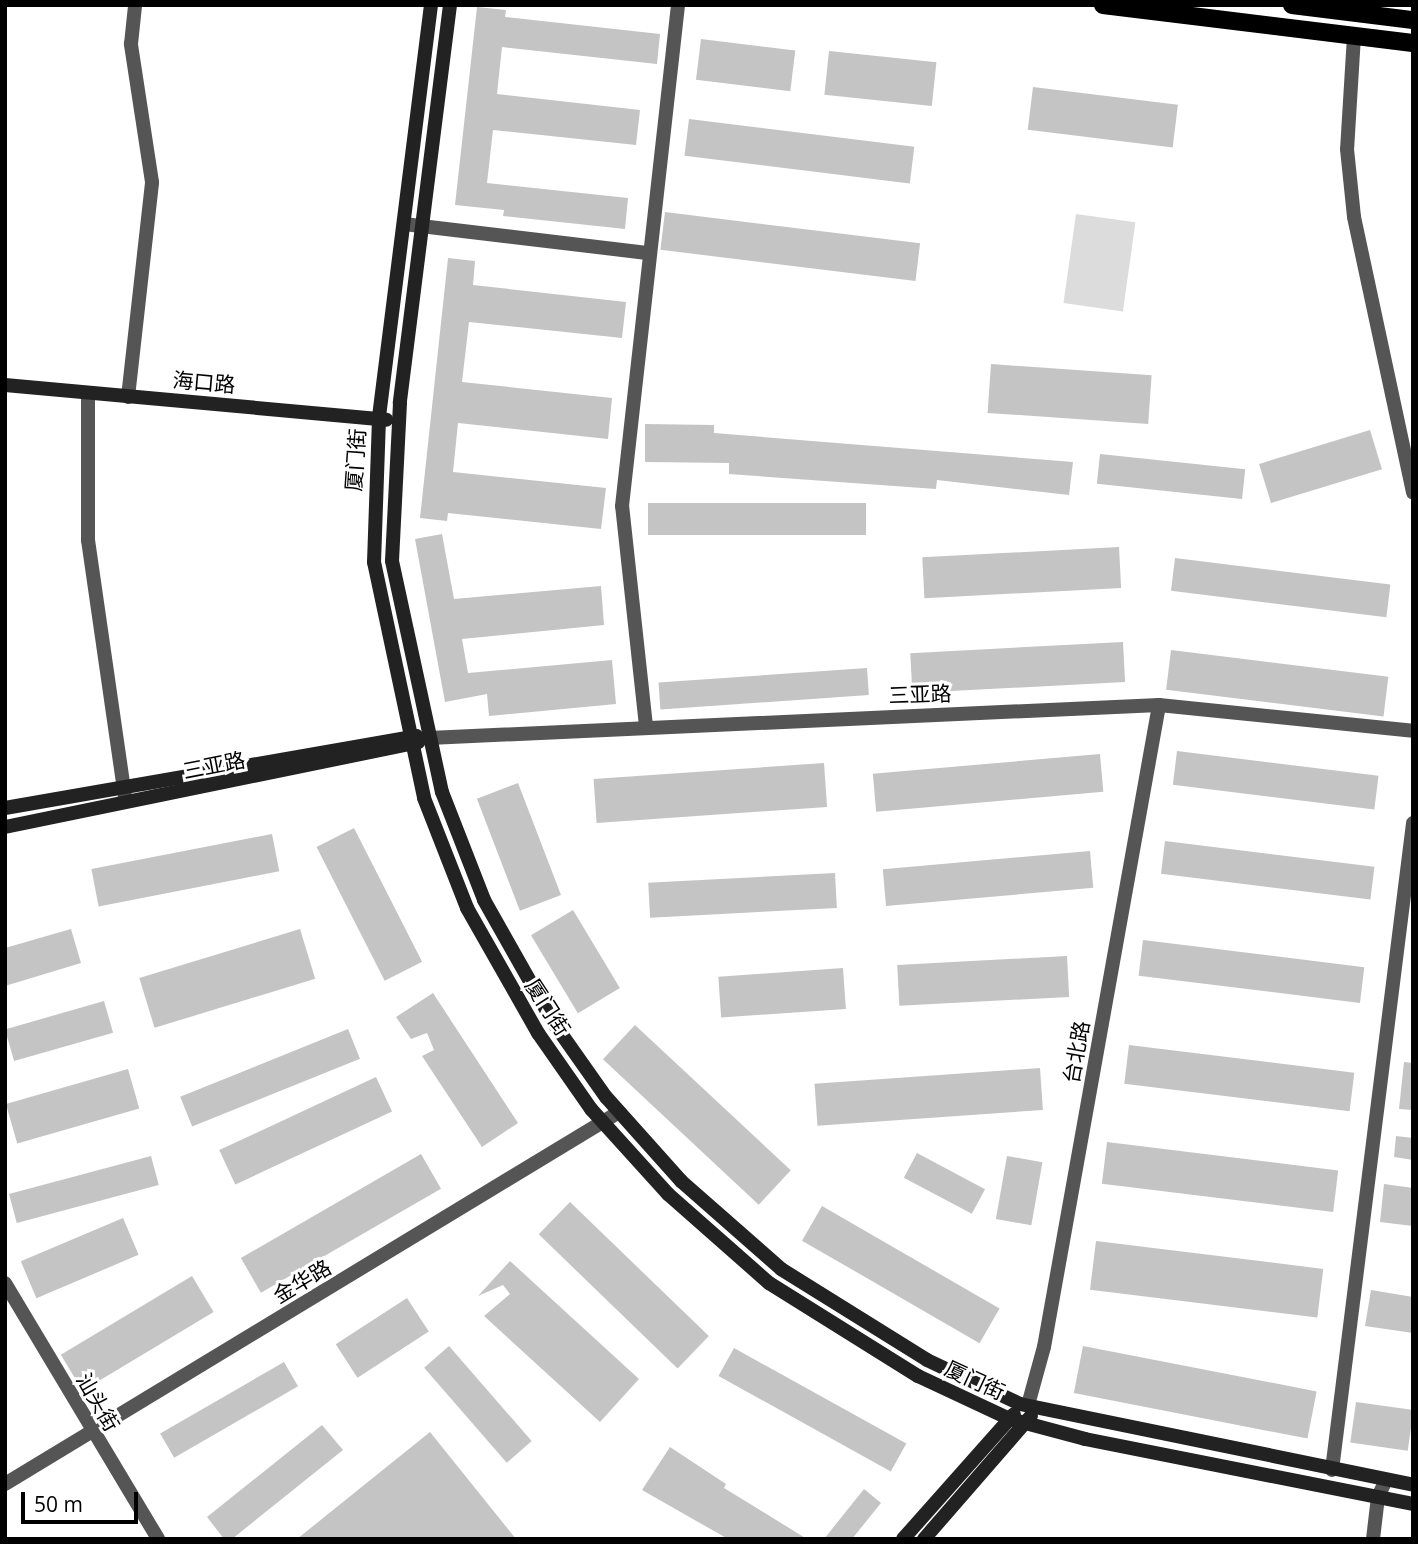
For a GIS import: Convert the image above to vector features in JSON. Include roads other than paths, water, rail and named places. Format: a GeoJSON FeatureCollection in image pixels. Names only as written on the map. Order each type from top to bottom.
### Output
{"type":"FeatureCollection","features":[{"type":"Feature","properties":{"kind":"main road","name":"厦门街"},"geometry":{"type":"LineString","coordinates":[[431,5],[379,419],[374,562],[424,798],[493,961],[602,1121],[668,1194],[769,1283],[918,1376],[1010,1419],[1027,1424],[1413,1504]]}},
{"type":"Feature","properties":{"kind":"main road","name":"厦门街"},"geometry":{"type":"LineString","coordinates":[[450,5],[398,421],[393,561],[442,792],[510,952],[619,1112],[681,1181],[781,1269],[927,1360],[1028,1405],[1413,1485]]}},
{"type":"Feature","properties":{"kind":"main road"},"geometry":{"type":"LineString","coordinates":[[1103,5],[1413,43]]}},
{"type":"Feature","properties":{"kind":"main road"},"geometry":{"type":"LineString","coordinates":[[1292,5],[1413,20]]}},
{"type":"Feature","properties":{"kind":"main road","name":"海口路"},"geometry":{"type":"LineString","coordinates":[[5,386],[398,421]]}},
{"type":"Feature","properties":{"kind":"main road","name":"三亚路"},"geometry":{"type":"LineString","coordinates":[[5,808],[122,785],[429,738]]}},
{"type":"Feature","properties":{"kind":"main road","name":"三亚路"},"geometry":{"type":"LineString","coordinates":[[5,827],[410,740]]}},
{"type":"Feature","properties":{"kind":"main road","name":"台北路"},"geometry":{"type":"LineString","coordinates":[[903,1539],[1010,1419],[1028,1405]]}},
{"type":"Feature","properties":{"kind":"main road","name":"台北路"},"geometry":{"type":"LineString","coordinates":[[924,1539],[1027,1424],[1028,1405]]}},
{"type":"Feature","properties":{"kind":"street"},"geometry":{"type":"LineString","coordinates":[[128,397],[152,182],[131,44],[135,5]]}},
{"type":"Feature","properties":{"kind":"street"},"geometry":{"type":"LineString","coordinates":[[646,726],[622,506],[678,5]]}},
{"type":"Feature","properties":{"kind":"street"},"geometry":{"type":"LineString","coordinates":[[1354,36],[1347,149],[1354,217],[1413,493]]}},
{"type":"Feature","properties":{"kind":"street"},"geometry":{"type":"LineString","coordinates":[[404,224],[649,253]]}},
{"type":"Feature","properties":{"kind":"street"},"geometry":{"type":"LineString","coordinates":[[88,393],[88,540],[126,803]]}},
{"type":"Feature","properties":{"kind":"street","name":"三亚路"},"geometry":{"type":"LineString","coordinates":[[429,738],[646,726],[1159,705],[1413,731]]}},
{"type":"Feature","properties":{"kind":"street","name":"台北路"},"geometry":{"type":"LineString","coordinates":[[1028,1405],[1046,1335],[1159,705]]}},
{"type":"Feature","properties":{"kind":"street"},"geometry":{"type":"LineString","coordinates":[[1332,1470],[1413,823]]}},
{"type":"Feature","properties":{"kind":"street","name":"金华路"},"geometry":{"type":"LineString","coordinates":[[5,1485],[619,1112]]}},
{"type":"Feature","properties":{"kind":"street","name":"汕头街"},"geometry":{"type":"LineString","coordinates":[[5,1283],[91,1434],[158,1539]]}},
{"type":"Feature","properties":{"kind":"street"},"geometry":{"type":"LineString","coordinates":[[1373,1539],[1378,1497],[1386,1480]]}}]}
